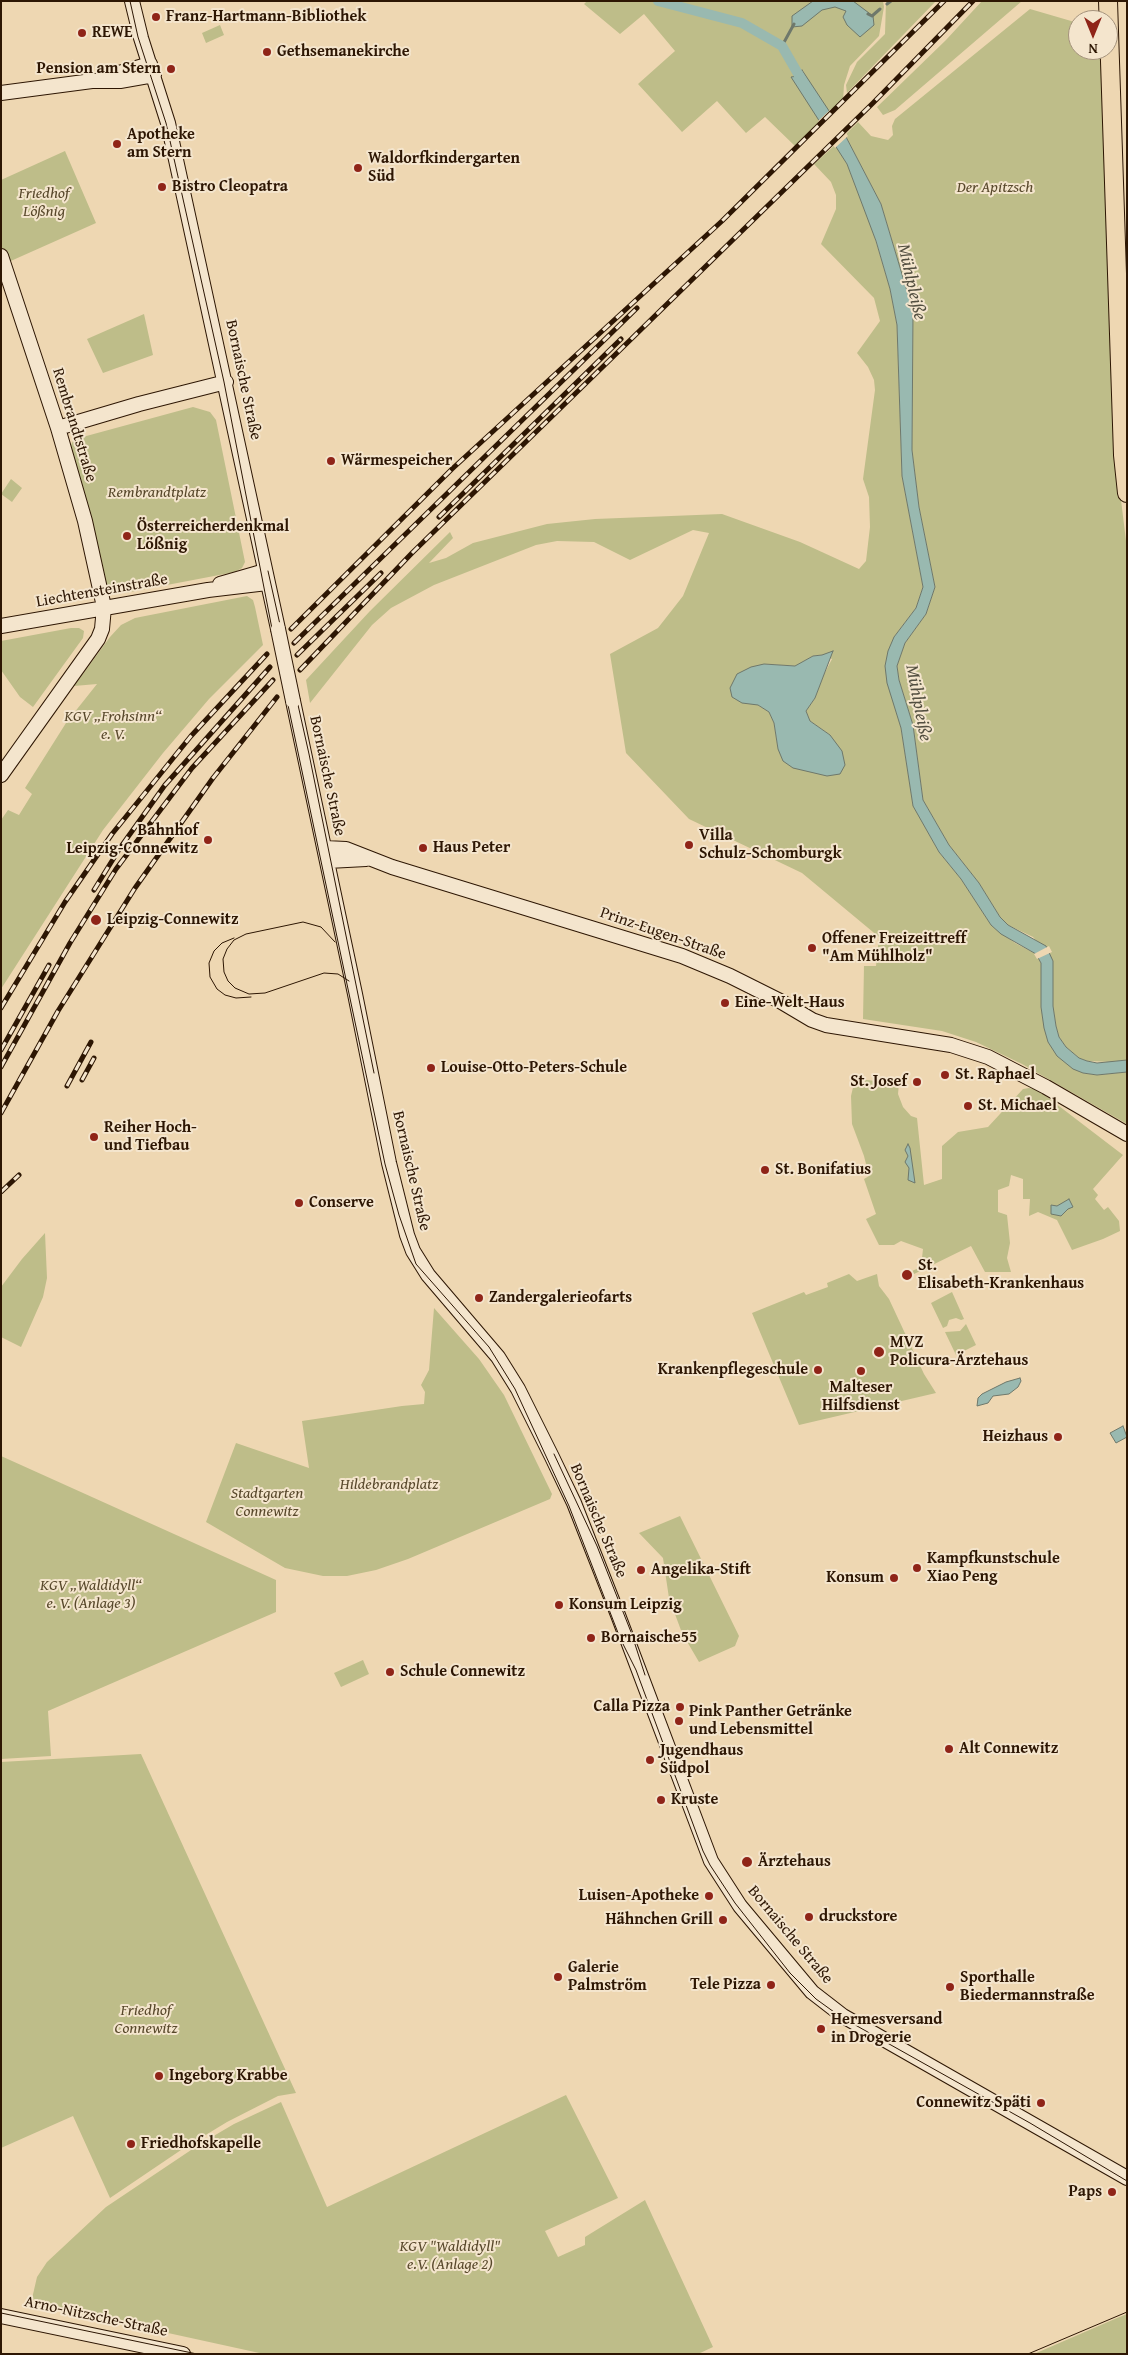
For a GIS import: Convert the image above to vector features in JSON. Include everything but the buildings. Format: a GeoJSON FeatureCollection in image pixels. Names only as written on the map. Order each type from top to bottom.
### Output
{"type":"FeatureCollection","features":[{"type":"Feature","properties":{"kind":"highway"},"geometry":{"type":"LineString","coordinates":[[1108,1],[1123,455],[1127,493]]}},
{"type":"Feature","properties":{"kind":"main road","name":"Bornaische Straße"},"geometry":{"type":"LineString","coordinates":[[132,1],[168,123],[226,382],[389,1163],[401,1214],[413,1251],[428,1276],[498,1357],[518,1389],[552,1457],[574,1503],[711,1861],[740,1906],[812,1992],[836,2010],[1127,2178]]}},
{"type":"Feature","properties":{"kind":"main road"},"geometry":{"type":"LineString","coordinates":[[1,93],[102,80],[108,76],[152,70]]}},
{"type":"Feature","properties":{"kind":"main road","name":"Rembrandtstraße"},"geometry":{"type":"LineString","coordinates":[[1,256],[58,428],[85,520],[104,607],[102,629],[98,639],[1,775]]}},
{"type":"Feature","properties":{"kind":"main road"},"geometry":{"type":"LineString","coordinates":[[58,428],[139,404],[226,382]]}},
{"type":"Feature","properties":{"kind":"main road","name":"Liechtensteinstraße"},"geometry":{"type":"LineString","coordinates":[[1,626],[208,590],[266,577]]}},
{"type":"Feature","properties":{"kind":"main road","name":"Prinz-Eugen-Straße"},"geometry":{"type":"LineString","coordinates":[[326,855],[346,849],[362,854],[371,860],[694,960],[780,1001],[812,1020],[951,1045],[988,1057],[1046,1087],[1127,1134]]}},
{"type":"Feature","properties":{"kind":"main road","name":"Arno-Nitzsche-Straße"},"geometry":{"type":"LineString","coordinates":[[1,2316],[183,2354]]}},
{"type":"Feature","properties":{"kind":"green space"},"geometry":{"type":"Polygon","coordinates":[[[587,1],[883,1],[884,7],[879,36],[850,66],[844,85],[843,101],[796,147],[765,117],[746,133],[717,101],[682,132],[638,84],[675,51],[644,14],[620,34],[584,4],[587,1]]]}},
{"type":"Feature","properties":{"kind":"green space"},"geometry":{"type":"Polygon","coordinates":[[[886,1],[936,1],[847,93],[846,85],[857,62],[885,34],[886,1]]]}},
{"type":"Feature","properties":{"kind":"green space"},"geometry":{"type":"Polygon","coordinates":[[[982,1],[1022,1],[895,110],[883,115],[877,107],[946,40],[982,1]]]}},
{"type":"Feature","properties":{"kind":"green space","name":"Der Apitzsch"},"geometry":{"type":"Polygon","coordinates":[[[1030,9],[1068,20],[1068,60],[1102,60],[1116,459],[1127,549],[1127,1060],[1112,1062],[1087,1061],[1079,1058],[1066,1047],[1059,1037],[1056,1026],[1053,1006],[1053,961],[1033,937],[1008,925],[1000,917],[979,883],[949,845],[923,800],[913,725],[899,680],[897,666],[905,643],[926,614],[935,587],[919,507],[912,450],[913,311],[881,204],[845,135],[858,122],[871,136],[888,140],[893,135],[892,126],[895,119],[1030,9]]]}},
{"type":"Feature","properties":{"kind":"green space"},"geometry":{"type":"Polygon","coordinates":[[[220,25],[224,35],[206,43],[202,33],[220,25]]]}},
{"type":"Feature","properties":{"kind":"green space"},"geometry":{"type":"Polygon","coordinates":[[[836,144],[847,164],[871,225],[890,289],[897,325],[902,476],[923,587],[916,608],[894,637],[895,706],[901,728],[913,805],[939,852],[961,879],[991,925],[1015,943],[1036,954],[1041,963],[1041,1007],[1048,1042],[1083,1073],[1097,1075],[1127,1072],[1127,1124],[1022,1064],[976,1042],[942,1031],[863,1019],[864,966],[876,966],[879,937],[802,873],[689,819],[626,753],[610,654],[658,628],[683,596],[709,533],[693,530],[630,560],[594,542],[557,541],[536,545],[434,585],[391,608],[372,625],[310,703],[306,680],[370,611],[450,532],[453,538],[429,563],[446,558],[473,543],[547,524],[595,519],[722,514],[800,542],[859,569],[866,561],[870,527],[869,497],[863,479],[875,390],[874,380],[868,367],[857,353],[880,321],[874,298],[821,244],[836,209],[836,195],[831,182],[814,164],[836,144]],[[822,655],[813,656],[796,666],[764,664],[758,705],[769,712],[774,723],[778,749],[830,735],[810,721],[806,711],[815,698],[832,659],[822,655]]]}},
{"type":"Feature","properties":{"kind":"green space","name":"Friedhof Lößnig"},"geometry":{"type":"Polygon","coordinates":[[[65,151],[96,223],[4,264],[1,256],[1,180],[65,151]]]}},
{"type":"Feature","properties":{"kind":"green space"},"geometry":{"type":"Polygon","coordinates":[[[144,314],[153,355],[103,373],[87,339],[144,314]]]}},
{"type":"Feature","properties":{"kind":"green space","name":"Rembrandtplatz"},"geometry":{"type":"Polygon","coordinates":[[[193,407],[210,412],[216,420],[245,562],[242,568],[235,572],[125,593],[110,591],[106,584],[70,447],[73,441],[79,438],[193,407]]]}},
{"type":"Feature","properties":{"kind":"green space"},"geometry":{"type":"Polygon","coordinates":[[[11,479],[22,488],[12,502],[1,494],[11,479]]]}},
{"type":"Feature","properties":{"kind":"green space","name":"KGV „Frohsinn“ e. V."},"geometry":{"type":"Polygon","coordinates":[[[247,596],[253,600],[263,645],[209,699],[163,753],[103,830],[1,989],[1,820],[8,810],[19,815],[32,794],[25,788],[66,723],[97,684],[74,686],[121,625],[135,618],[247,596]]]}},
{"type":"Feature","properties":{"kind":"green space"},"geometry":{"type":"Polygon","coordinates":[[[79,628],[84,631],[83,638],[33,707],[20,697],[1,670],[1,641],[79,628]]]}},
{"type":"Feature","properties":{"kind":"green space"},"geometry":{"type":"Polygon","coordinates":[[[855,1079],[899,1083],[898,1094],[903,1107],[911,1116],[917,1118],[924,1185],[942,1179],[942,1146],[958,1132],[988,1127],[1023,1089],[1038,1090],[1123,1155],[1093,1189],[1098,1195],[1095,1199],[1104,1210],[1108,1207],[1119,1221],[1120,1231],[1072,1250],[1057,1220],[1038,1212],[1029,1216],[1030,1199],[1023,1199],[1023,1179],[1011,1175],[1009,1186],[998,1190],[998,1212],[1007,1215],[1010,1243],[1007,1258],[1011,1272],[985,1272],[971,1246],[914,1274],[912,1271],[921,1267],[923,1249],[901,1241],[894,1245],[879,1245],[866,1219],[876,1214],[864,1179],[869,1176],[864,1156],[852,1124],[851,1096],[855,1079]]]}},
{"type":"Feature","properties":{"kind":"green space"},"geometry":{"type":"Polygon","coordinates":[[[45,1233],[47,1278],[43,1297],[21,1347],[1,1337],[1,1287],[45,1233]]]}},
{"type":"Feature","properties":{"kind":"green space"},"geometry":{"type":"Polygon","coordinates":[[[849,1274],[857,1281],[877,1274],[879,1286],[889,1299],[924,1374],[936,1393],[799,1425],[752,1313],[804,1292],[806,1295],[828,1287],[827,1283],[849,1274]]]}},
{"type":"Feature","properties":{"kind":"green space"},"geometry":{"type":"Polygon","coordinates":[[[952,1292],[964,1319],[956,1318],[949,1320],[947,1326],[943,1328],[931,1303],[952,1292]]]}},
{"type":"Feature","properties":{"kind":"green space","name":"Hildebrandplatz"},"geometry":{"type":"Polygon","coordinates":[[[434,1308],[479,1359],[504,1395],[552,1494],[550,1499],[408,1559],[376,1570],[347,1576],[323,1576],[285,1568],[206,1522],[236,1443],[309,1468],[302,1421],[424,1404],[425,1392],[421,1385],[429,1370],[434,1308]]]}},
{"type":"Feature","properties":{"kind":"green space"},"geometry":{"type":"Polygon","coordinates":[[[966,1324],[976,1345],[956,1355],[945,1332],[960,1331],[966,1324]]]}},
{"type":"Feature","properties":{"kind":"green space","name":"KGV „Waldidyll“ e. V. (Anlage 3)"},"geometry":{"type":"Polygon","coordinates":[[[1,1456],[276,1580],[276,1612],[48,1711],[51,1756],[1,1759],[1,1456]]]}},
{"type":"Feature","properties":{"kind":"green space"},"geometry":{"type":"Polygon","coordinates":[[[680,1516],[739,1636],[735,1646],[699,1662],[682,1633],[669,1598],[663,1558],[639,1533],[680,1516]]]}},
{"type":"Feature","properties":{"kind":"green space"},"geometry":{"type":"Polygon","coordinates":[[[363,1660],[369,1674],[341,1687],[334,1673],[363,1660]]]}},
{"type":"Feature","properties":{"kind":"green space","name":"Friedhof Connewitz"},"geometry":{"type":"Polygon","coordinates":[[[141,1754],[296,2093],[278,2096],[227,2122],[181,2150],[110,2198],[73,2116],[1,2148],[1,1762],[141,1754]]]}},
{"type":"Feature","properties":{"kind":"green space","name":"KGV \"Waldidyll\" e.V. (Anlage 2)"},"geometry":{"type":"Polygon","coordinates":[[[566,2095],[618,2198],[545,2231],[558,2257],[585,2245],[585,2237],[645,2200],[713,2347],[698,2354],[264,2354],[31,2303],[37,2277],[47,2262],[106,2207],[200,2144],[234,2124],[281,2102],[327,2207],[566,2095]]]}},
{"type":"Feature","properties":{"kind":"green space"},"geometry":{"type":"Polygon","coordinates":[[[1127,2314],[1127,2354],[1034,2354],[1117,2318],[1127,2314]]]}},
{"type":"Feature","properties":{"kind":"water"},"geometry":{"type":"Polygon","coordinates":[[[813,1],[853,1],[873,16],[874,25],[860,37],[847,25],[843,17],[846,11],[835,7],[822,10],[802,26],[792,27],[792,16],[813,1]]]}},
{"type":"Feature","properties":{"kind":"water"},"geometry":{"type":"Polygon","coordinates":[[[802,70],[845,135],[881,204],[913,311],[912,450],[919,507],[935,587],[926,614],[905,643],[897,666],[899,680],[913,725],[923,800],[949,845],[979,883],[1000,917],[1008,925],[1046,946],[1053,961],[1053,1006],[1056,1026],[1059,1037],[1066,1047],[1079,1058],[1087,1061],[1097,1063],[1127,1060],[1127,1072],[1097,1075],[1083,1073],[1073,1069],[1057,1056],[1048,1042],[1044,1028],[1041,1007],[1041,963],[1036,954],[1001,934],[991,925],[961,879],[939,852],[913,806],[901,728],[887,683],[885,666],[888,651],[894,637],[916,608],[923,587],[902,476],[897,325],[890,289],[876,241],[847,164],[791,77],[798,76],[802,70]]]}},
{"type":"Feature","properties":{"kind":"water"},"geometry":{"type":"Polygon","coordinates":[[[833,651],[815,698],[806,711],[810,721],[830,735],[842,751],[845,765],[840,774],[827,776],[793,768],[783,761],[778,749],[774,723],[769,712],[758,705],[742,703],[732,697],[730,688],[737,674],[751,667],[764,664],[795,666],[813,656],[833,651]]]}},
{"type":"Feature","properties":{"kind":"water"},"geometry":{"type":"Polygon","coordinates":[[[908,1144],[915,1183],[908,1180],[909,1168],[905,1162],[908,1156],[905,1150],[908,1144]]]}},
{"type":"Feature","properties":{"kind":"water"},"geometry":{"type":"Polygon","coordinates":[[[1069,1199],[1073,1207],[1061,1216],[1051,1214],[1051,1205],[1057,1206],[1069,1199]]]}},
{"type":"Feature","properties":{"kind":"water"},"geometry":{"type":"Polygon","coordinates":[[[1020,1378],[1021,1381],[1018,1387],[1009,1394],[993,1396],[988,1403],[977,1406],[978,1398],[982,1394],[1006,1382],[1020,1378]]]}},
{"type":"Feature","properties":{"kind":"water"},"geometry":{"type":"Polygon","coordinates":[[[1123,1426],[1127,1437],[1116,1443],[1110,1433],[1123,1426]]]}},
{"type":"Feature","properties":{"kind":"pier"},"geometry":{"type":"Polygon","coordinates":[[[831,109],[848,136],[835,148],[818,121],[831,109]]]}},
{"type":"Feature","properties":{"kind":"pier"},"geometry":{"type":"Polygon","coordinates":[[[1049,946],[1052,952],[1037,959],[1034,954],[1049,946]]]}},
{"type":"Feature","properties":{"kind":"waterway","name":"Mühlpleiße"},"geometry":{"type":"LineString","coordinates":[[658,1],[742,23],[782,46],[805,86]]}},
{"type":"Feature","properties":{"kind":"waterway"},"geometry":{"type":"LineString","coordinates":[[887,4],[891,1]]}},
{"type":"Feature","properties":{"kind":"waterway"},"geometry":{"type":"LineString","coordinates":[[868,14],[872,16],[880,9]]}},
{"type":"Feature","properties":{"kind":"waterway"},"geometry":{"type":"LineString","coordinates":[[782,46],[794,24]]}},
{"type":"Feature","properties":{"kind":"tram line"},"geometry":{"type":"LineString","coordinates":[[130,1],[138,37],[166,123],[224,382],[273,634],[385,1164],[399,1215],[416,1264],[489,1347],[515,1389],[569,1506],[620,1638],[636,1670],[703,1851],[735,1903],[790,1973],[816,1999],[841,2017],[1030,2123],[1127,2181]]}},
{"type":"Feature","properties":{"kind":"tram line"},"geometry":{"type":"LineString","coordinates":[[268,571],[309,754],[374,1073]]}},
{"type":"Feature","properties":{"kind":"tram line"},"geometry":{"type":"LineString","coordinates":[[335,942],[321,927],[303,922],[246,934],[234,940],[227,949],[223,959],[224,972],[228,981],[235,988],[249,994],[265,993],[324,973],[338,974],[349,981]]}},
{"type":"Feature","properties":{"kind":"tram line"},"geometry":{"type":"LineString","coordinates":[[234,938],[222,943],[214,951],[209,963],[210,977],[217,989],[225,995],[236,998],[251,997]]}},
{"type":"Feature","properties":{"kind":"tram line"},"geometry":{"type":"LineString","coordinates":[[554,1454],[597,1546],[631,1632],[645,1675]]}},
{"type":"Feature","properties":{"kind":"tram line"},"geometry":{"type":"LineString","coordinates":[[1028,2354],[1127,2312]]}},
{"type":"Feature","properties":{"kind":"tram line"},"geometry":{"type":"LineString","coordinates":[[1,2313],[197,2354]]}},
{"type":"Feature","properties":{"kind":"railway"},"geometry":{"type":"LineString","coordinates":[[291,629],[452,469],[722,221],[944,1]]}},
{"type":"Feature","properties":{"kind":"railway"},"geometry":{"type":"LineString","coordinates":[[300,670],[412,553],[873,103],[973,1]]}},
{"type":"Feature","properties":{"kind":"railway"},"geometry":{"type":"LineString","coordinates":[[294,643],[637,308]]}},
{"type":"Feature","properties":{"kind":"railway"},"geometry":{"type":"LineString","coordinates":[[439,517],[621,339]]}},
{"type":"Feature","properties":{"kind":"railway"},"geometry":{"type":"LineString","coordinates":[[297,655],[381,573]]}},
{"type":"Feature","properties":{"kind":"railway"},"geometry":{"type":"LineString","coordinates":[[1,1008],[65,902],[112,834],[191,736],[267,654]]}},
{"type":"Feature","properties":{"kind":"railway"},"geometry":{"type":"LineString","coordinates":[[94,890],[120,848],[165,785],[270,667]]}},
{"type":"Feature","properties":{"kind":"railway"},"geometry":{"type":"LineString","coordinates":[[1,1067],[70,943],[116,869],[192,768],[273,680]]}},
{"type":"Feature","properties":{"kind":"railway"},"geometry":{"type":"LineString","coordinates":[[1,1113],[58,1011],[135,888],[213,778],[277,697]]}},
{"type":"Feature","properties":{"kind":"railway"},"geometry":{"type":"LineString","coordinates":[[1,1050],[49,965]]}},
{"type":"Feature","properties":{"kind":"railway"},"geometry":{"type":"LineString","coordinates":[[67,1086],[91,1042]]}},
{"type":"Feature","properties":{"kind":"railway"},"geometry":{"type":"LineString","coordinates":[[82,1080],[94,1058]]}},
{"type":"Feature","properties":{"kind":"railway"},"geometry":{"type":"LineString","coordinates":[[1,1192],[19,1175]]}},
{"type":"Feature","properties":{"kind":"place","name":"Franz-Hartmann-Bibliothek"},"geometry":{"type":"Point","coordinates":[156,17]}},
{"type":"Feature","properties":{"kind":"place","name":"REWE"},"geometry":{"type":"Point","coordinates":[82,33]}},
{"type":"Feature","properties":{"kind":"place","name":"Gethsemanekirche"},"geometry":{"type":"Point","coordinates":[267,52]}},
{"type":"Feature","properties":{"kind":"place","name":"Pension am Stern"},"geometry":{"type":"Point","coordinates":[171,69]}},
{"type":"Feature","properties":{"kind":"place","name":"Apotheke am Stern"},"geometry":{"type":"Point","coordinates":[117,144]}},
{"type":"Feature","properties":{"kind":"place","name":"Waldorfkindergarten Süd"},"geometry":{"type":"Point","coordinates":[358,168]}},
{"type":"Feature","properties":{"kind":"place","name":"Bistro Cleopatra"},"geometry":{"type":"Point","coordinates":[162,187]}},
{"type":"Feature","properties":{"kind":"place","name":"Wärmespeicher"},"geometry":{"type":"Point","coordinates":[331,461]}},
{"type":"Feature","properties":{"kind":"place","name":"Österreicherdenkmal Lößnig"},"geometry":{"type":"Point","coordinates":[127,536]}},
{"type":"Feature","properties":{"kind":"place","name":"Bahnhof Leipzig-Connewitz"},"geometry":{"type":"Point","coordinates":[208,840]}},
{"type":"Feature","properties":{"kind":"place","name":"Villa Schulz-Schomburgk"},"geometry":{"type":"Point","coordinates":[689,845]}},
{"type":"Feature","properties":{"kind":"place","name":"Haus Peter"},"geometry":{"type":"Point","coordinates":[423,848]}},
{"type":"Feature","properties":{"kind":"place","name":"Leipzig-Connewitz"},"geometry":{"type":"Point","coordinates":[96,920]}},
{"type":"Feature","properties":{"kind":"place","name":"Offener Freizeittreff \"Am Mühlholz\""},"geometry":{"type":"Point","coordinates":[812,948]}},
{"type":"Feature","properties":{"kind":"place","name":"Eine-Welt-Haus"},"geometry":{"type":"Point","coordinates":[725,1003]}},
{"type":"Feature","properties":{"kind":"place","name":"Louise-Otto-Peters-Schule"},"geometry":{"type":"Point","coordinates":[431,1068]}},
{"type":"Feature","properties":{"kind":"place","name":"St. Raphael"},"geometry":{"type":"Point","coordinates":[945,1075]}},
{"type":"Feature","properties":{"kind":"place","name":"St. Josef"},"geometry":{"type":"Point","coordinates":[917,1082]}},
{"type":"Feature","properties":{"kind":"place","name":"St. Michael"},"geometry":{"type":"Point","coordinates":[968,1106]}},
{"type":"Feature","properties":{"kind":"place","name":"Reiher Hoch- und Tiefbau"},"geometry":{"type":"Point","coordinates":[94,1137]}},
{"type":"Feature","properties":{"kind":"place","name":"St. Bonifatius"},"geometry":{"type":"Point","coordinates":[765,1170]}},
{"type":"Feature","properties":{"kind":"place","name":"Conserve"},"geometry":{"type":"Point","coordinates":[299,1203]}},
{"type":"Feature","properties":{"kind":"place","name":"St. Elisabeth-Krankenhaus"},"geometry":{"type":"Point","coordinates":[907,1275]}},
{"type":"Feature","properties":{"kind":"place","name":"Zandergalerieofarts"},"geometry":{"type":"Point","coordinates":[479,1298]}},
{"type":"Feature","properties":{"kind":"place","name":"MVZ Policura-Ärztehaus"},"geometry":{"type":"Point","coordinates":[879,1352]}},
{"type":"Feature","properties":{"kind":"place","name":"Krankenpflegeschule"},"geometry":{"type":"Point","coordinates":[818,1370]}},
{"type":"Feature","properties":{"kind":"place","name":"Malteser Hilfsdienst"},"geometry":{"type":"Point","coordinates":[861,1371]}},
{"type":"Feature","properties":{"kind":"place","name":"Heizhaus"},"geometry":{"type":"Point","coordinates":[1058,1437]}},
{"type":"Feature","properties":{"kind":"place","name":"Kampfkunstschule Xiao Peng"},"geometry":{"type":"Point","coordinates":[917,1568]}},
{"type":"Feature","properties":{"kind":"place","name":"Angelika-Stift"},"geometry":{"type":"Point","coordinates":[641,1570]}},
{"type":"Feature","properties":{"kind":"place","name":"Konsum"},"geometry":{"type":"Point","coordinates":[894,1578]}},
{"type":"Feature","properties":{"kind":"place","name":"Konsum Leipzig"},"geometry":{"type":"Point","coordinates":[559,1605]}},
{"type":"Feature","properties":{"kind":"place","name":"Bornaische55"},"geometry":{"type":"Point","coordinates":[591,1638]}},
{"type":"Feature","properties":{"kind":"place","name":"Schule Connewitz"},"geometry":{"type":"Point","coordinates":[390,1672]}},
{"type":"Feature","properties":{"kind":"place","name":"Calla Pizza"},"geometry":{"type":"Point","coordinates":[680,1707]}},
{"type":"Feature","properties":{"kind":"place","name":"Pink Panther Getränke und Lebensmittel"},"geometry":{"type":"Point","coordinates":[679,1721]}},
{"type":"Feature","properties":{"kind":"place","name":"Alt Connewitz"},"geometry":{"type":"Point","coordinates":[949,1749]}},
{"type":"Feature","properties":{"kind":"place","name":"Jugendhaus Südpol"},"geometry":{"type":"Point","coordinates":[650,1760]}},
{"type":"Feature","properties":{"kind":"place","name":"Kruste"},"geometry":{"type":"Point","coordinates":[661,1800]}},
{"type":"Feature","properties":{"kind":"place","name":"Ärztehaus"},"geometry":{"type":"Point","coordinates":[747,1862]}},
{"type":"Feature","properties":{"kind":"place","name":"Luisen-Apotheke"},"geometry":{"type":"Point","coordinates":[709,1896]}},
{"type":"Feature","properties":{"kind":"place","name":"druckstore"},"geometry":{"type":"Point","coordinates":[809,1917]}},
{"type":"Feature","properties":{"kind":"place","name":"Hähnchen Grill"},"geometry":{"type":"Point","coordinates":[723,1920]}},
{"type":"Feature","properties":{"kind":"place","name":"Galerie Palmström"},"geometry":{"type":"Point","coordinates":[558,1977]}},
{"type":"Feature","properties":{"kind":"place","name":"Tele Pizza"},"geometry":{"type":"Point","coordinates":[771,1985]}},
{"type":"Feature","properties":{"kind":"place","name":"Sporthalle Biedermannstraße"},"geometry":{"type":"Point","coordinates":[950,1987]}},
{"type":"Feature","properties":{"kind":"place","name":"Hermesversand in Drogerie"},"geometry":{"type":"Point","coordinates":[821,2029]}},
{"type":"Feature","properties":{"kind":"place","name":"Ingeborg Krabbe"},"geometry":{"type":"Point","coordinates":[159,2076]}},
{"type":"Feature","properties":{"kind":"place","name":"Connewitz Späti"},"geometry":{"type":"Point","coordinates":[1041,2103]}},
{"type":"Feature","properties":{"kind":"place","name":"Friedhofskapelle"},"geometry":{"type":"Point","coordinates":[131,2144]}},
{"type":"Feature","properties":{"kind":"place","name":"Paps"},"geometry":{"type":"Point","coordinates":[1112,2192]}},
{"type":"Feature","properties":{"kind":"park label","name":"Stadtgarten Connewitz"},"geometry":{"type":"Point","coordinates":[267,1503]}}]}
